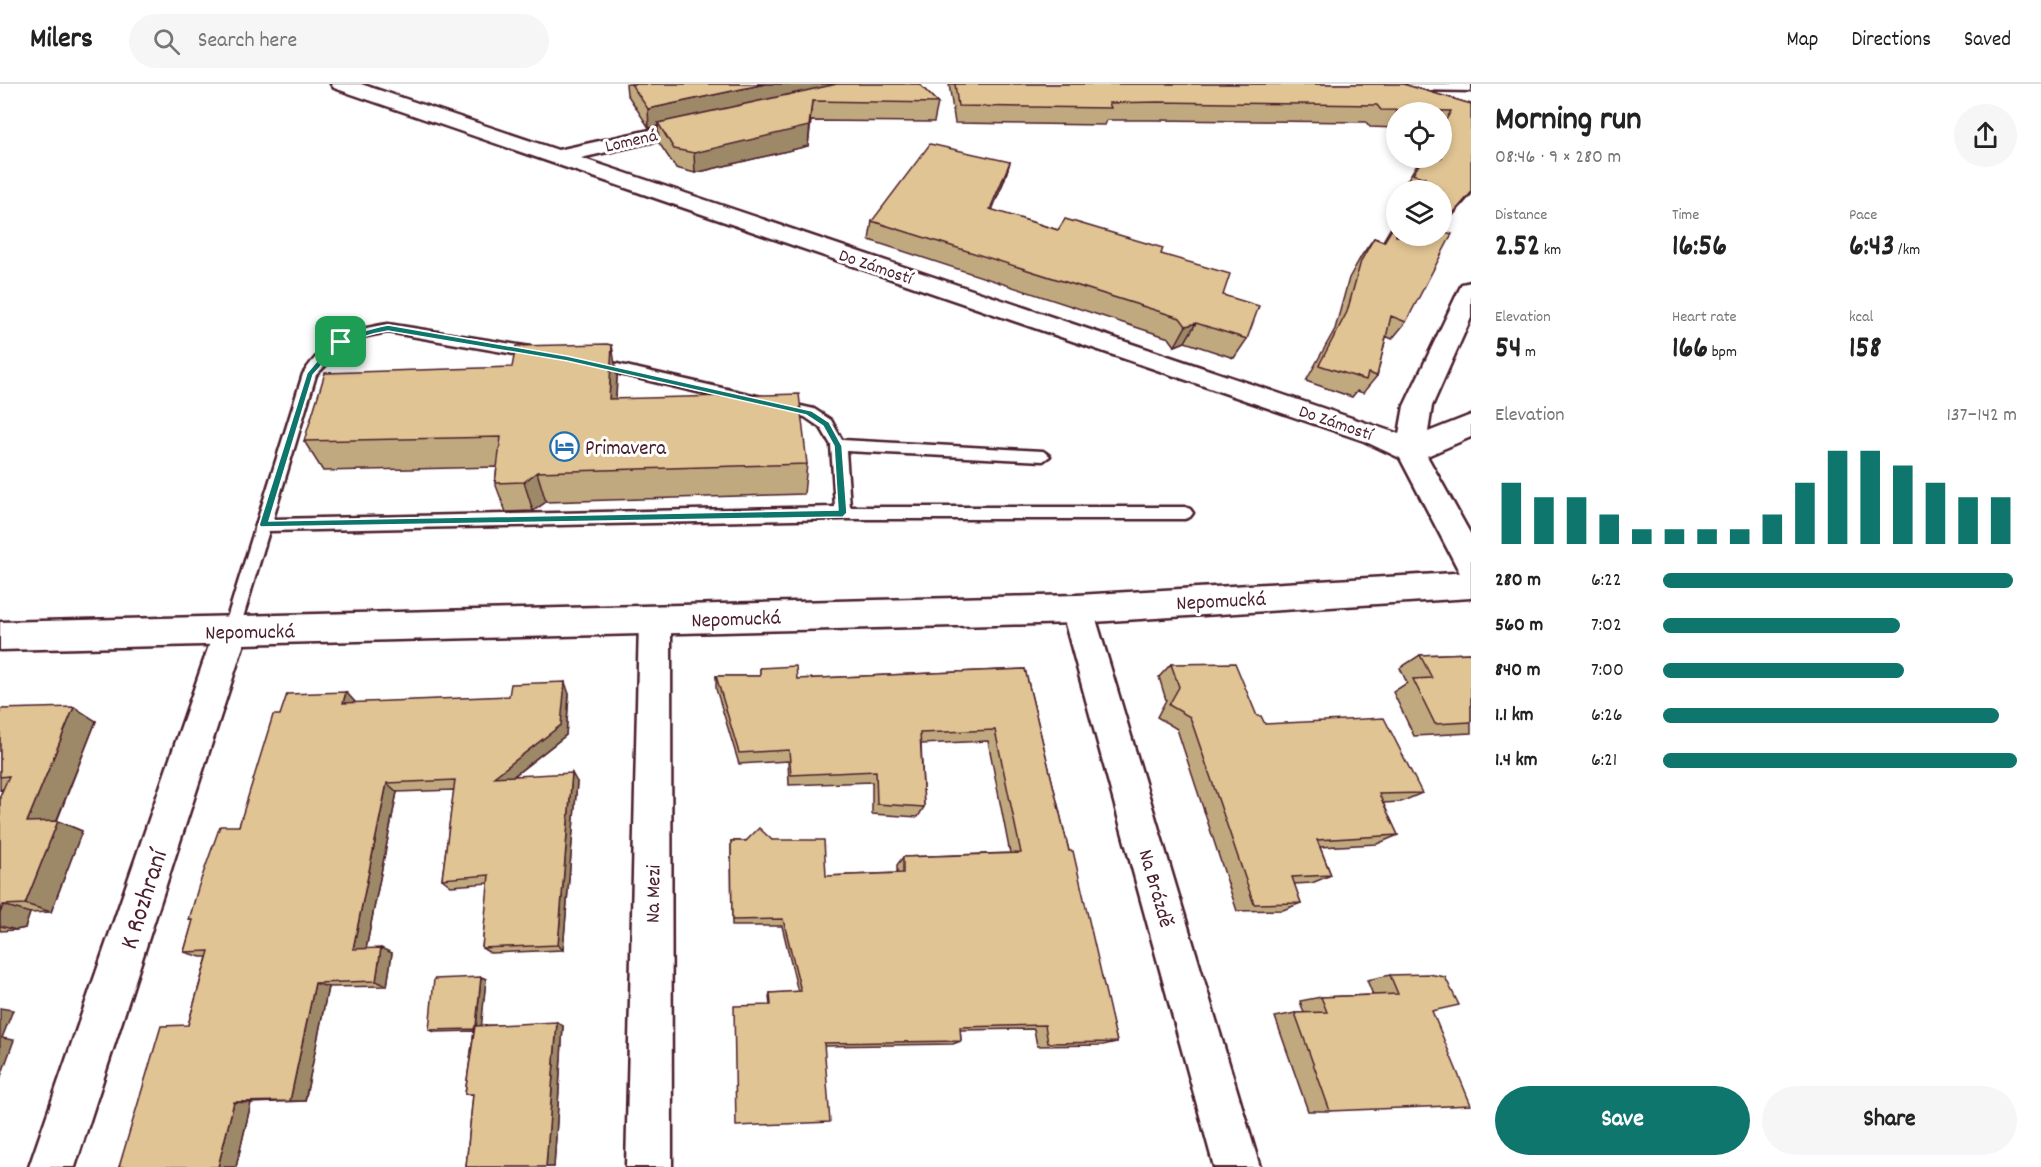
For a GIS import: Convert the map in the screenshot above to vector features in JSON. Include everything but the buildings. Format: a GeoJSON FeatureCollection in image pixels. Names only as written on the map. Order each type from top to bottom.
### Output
{"type":"FeatureCollection","features":[{"type":"Feature","properties":{"kind":"street","name":"Do Zámostí"},"geometry":{"type":"LineString","coordinates":[[341,84],[1374,434],[1410,451]]}},
{"type":"Feature","properties":{"kind":"street"},"geometry":{"type":"LineString","coordinates":[[1415,84],[1471,85]]}},
{"type":"Feature","properties":{"kind":"street","name":"Lomená"},"geometry":{"type":"LineString","coordinates":[[555,157],[725,119]]}},
{"type":"Feature","properties":{"kind":"street"},"geometry":{"type":"LineString","coordinates":[[1471,290],[1418,406],[1410,451],[1471,564]]}},
{"type":"Feature","properties":{"kind":"street"},"geometry":{"type":"LineString","coordinates":[[1410,451],[1471,425]]}},
{"type":"Feature","properties":{"kind":"street","name":"Nepomucká"},"geometry":{"type":"LineString","coordinates":[[0,636],[1077,609],[1471,585]]}},
{"type":"Feature","properties":{"kind":"street","name":"Na Brázdě"},"geometry":{"type":"LineString","coordinates":[[1077,609],[1237,1167]]}},
{"type":"Feature","properties":{"kind":"street","name":"Na Mezi"},"geometry":{"type":"LineString","coordinates":[[649,1167],[655,621]]}},
{"type":"Feature","properties":{"kind":"street","name":"K Rozhraní"},"geometry":{"type":"LineString","coordinates":[[52,1167],[231,632]]}},
{"type":"Feature","properties":{"kind":"lane"},"geometry":{"type":"LineString","coordinates":[[231,632],[310,375],[325,356],[341,342],[359,333],[388,328],[555,356]]}},
{"type":"Feature","properties":{"kind":"lane"},"geometry":{"type":"LineString","coordinates":[[578,361],[809,413],[826,424],[838,446],[843,513]]}},
{"type":"Feature","properties":{"kind":"lane"},"geometry":{"type":"LineString","coordinates":[[838,446],[1043,456]]}},
{"type":"Feature","properties":{"kind":"lane"},"geometry":{"type":"LineString","coordinates":[[264,525],[843,513],[1185,513]]}},
{"type":"Feature","properties":{"kind":"place","name":"Primavera"},"geometry":{"type":"Point","coordinates":[564,447]}},
{"type":"Feature","properties":{"kind":"route"},"geometry":{"type":"LineString","coordinates":[[388,328],[567,358],[809,413],[826,424],[838,446],[843,513],[264,525],[310,375],[325,356],[341,342],[359,333],[388,328]]}}]}
